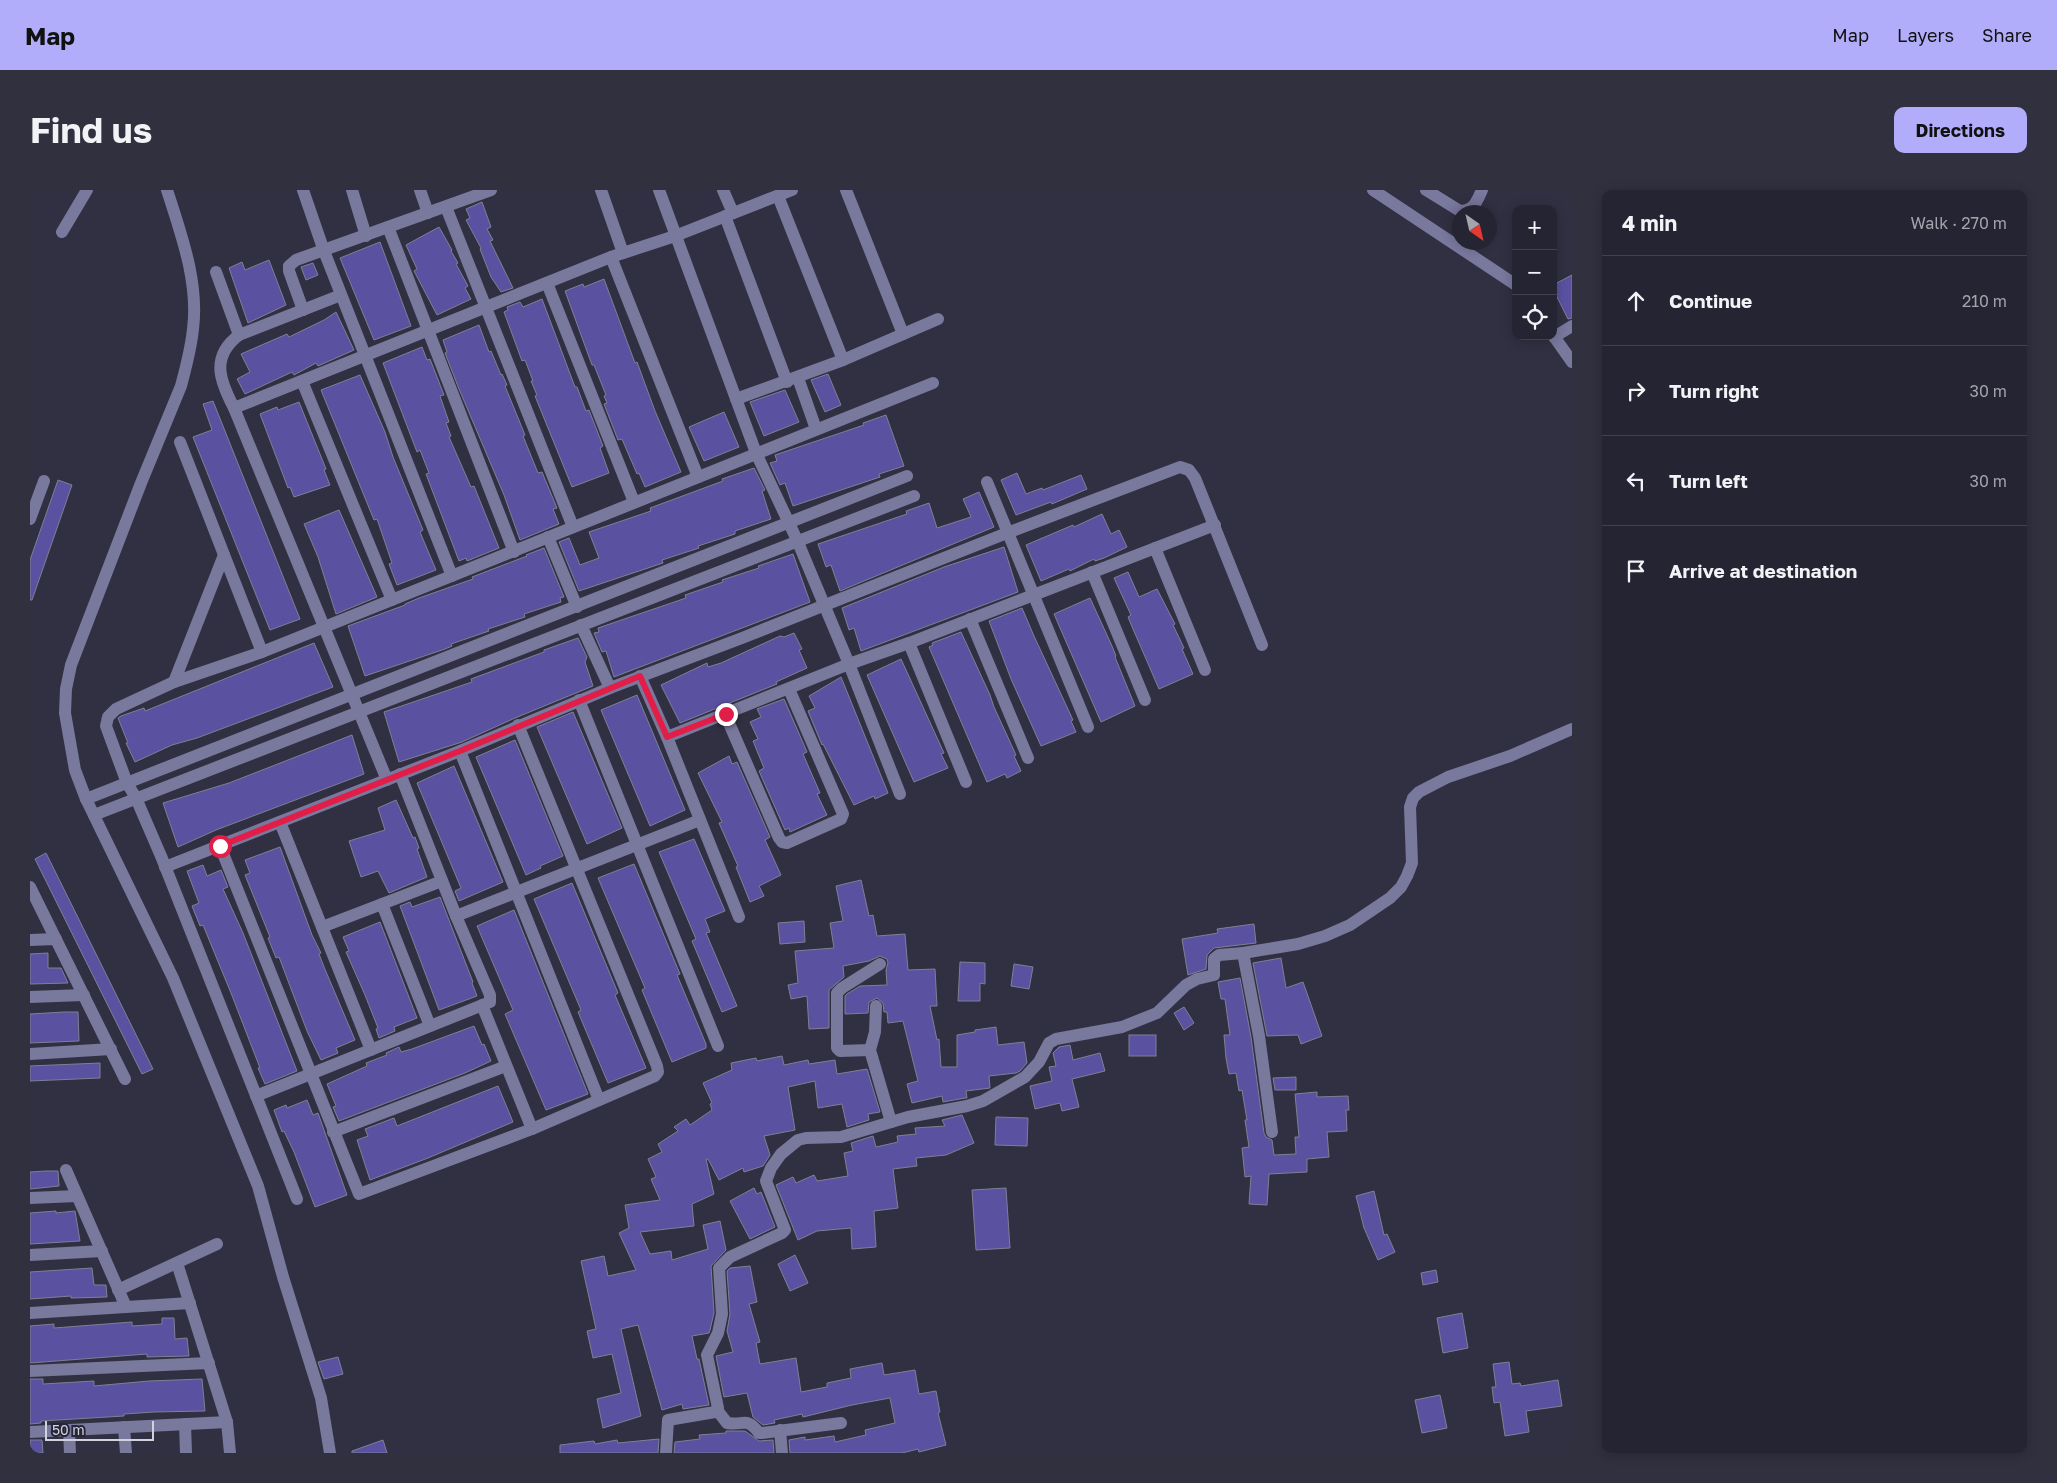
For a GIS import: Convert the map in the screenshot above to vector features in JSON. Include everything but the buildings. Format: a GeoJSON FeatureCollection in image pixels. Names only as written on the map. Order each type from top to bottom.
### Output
{"type":"FeatureCollection","features":[{"type":"Feature","properties":{"kind":"street"},"geometry":{"type":"LineString","coordinates":[[62,232],[86,190]]}},
{"type":"Feature","properties":{"kind":"street"},"geometry":{"type":"LineString","coordinates":[[167,190],[190,272],[194,300],[194,328],[189,356],[181,386],[141,482],[71,665],[66,689],[65,713],[75,770],[86,799],[174,978],[258,1186],[283,1277],[321,1398],[330,1453]]}},
{"type":"Feature","properties":{"kind":"street"},"geometry":{"type":"LineString","coordinates":[[303,190],[324,251],[452,576]]}},
{"type":"Feature","properties":{"kind":"street"},"geometry":{"type":"LineString","coordinates":[[352,190],[366,236]]}},
{"type":"Feature","properties":{"kind":"street"},"geometry":{"type":"LineString","coordinates":[[420,190],[428,213]]}},
{"type":"Feature","properties":{"kind":"street"},"geometry":{"type":"LineString","coordinates":[[600,190],[617,256],[698,477]]}},
{"type":"Feature","properties":{"kind":"street"},"geometry":{"type":"LineString","coordinates":[[658,190],[756,453],[797,540],[849,664],[900,794]]}},
{"type":"Feature","properties":{"kind":"street"},"geometry":{"type":"LineString","coordinates":[[723,190],[729,215],[792,380],[816,429]]}},
{"type":"Feature","properties":{"kind":"street"},"geometry":{"type":"LineString","coordinates":[[234,408],[429,329],[792,190]]}},
{"type":"Feature","properties":{"kind":"street"},"geometry":{"type":"LineString","coordinates":[[846,190],[903,334]]}},
{"type":"Feature","properties":{"kind":"street"},"geometry":{"type":"LineString","coordinates":[[1373,190],[1512,282]]}},
{"type":"Feature","properties":{"kind":"street"},"geometry":{"type":"LineString","coordinates":[[1426,190],[1460,211],[1466,211],[1475,206],[1482,190]]}},
{"type":"Feature","properties":{"kind":"street"},"geometry":{"type":"LineString","coordinates":[[303,310],[290,277],[289,266],[296,260],[446,207],[485,191]]}},
{"type":"Feature","properties":{"kind":"street"},"geometry":{"type":"LineString","coordinates":[[778,196],[843,360]]}},
{"type":"Feature","properties":{"kind":"street"},"geometry":{"type":"LineString","coordinates":[[446,207],[573,527]]}},
{"type":"Feature","properties":{"kind":"street"},"geometry":{"type":"LineString","coordinates":[[388,227],[514,552]]}},
{"type":"Feature","properties":{"kind":"street"},"geometry":{"type":"LineString","coordinates":[[216,272],[239,334]]}},
{"type":"Feature","properties":{"kind":"street"},"geometry":{"type":"LineString","coordinates":[[548,283],[634,502]]}},
{"type":"Feature","properties":{"kind":"street"},"geometry":{"type":"LineString","coordinates":[[341,295],[239,334],[227,344],[220,374],[224,388],[234,408],[387,780]]}},
{"type":"Feature","properties":{"kind":"street"},"geometry":{"type":"LineString","coordinates":[[736,399],[843,360],[938,319]]}},
{"type":"Feature","properties":{"kind":"street"},"geometry":{"type":"LineString","coordinates":[[1557,334],[1572,326]]}},
{"type":"Feature","properties":{"kind":"street"},"geometry":{"type":"LineString","coordinates":[[1557,340],[1572,362]]}},
{"type":"Feature","properties":{"kind":"street"},"geometry":{"type":"LineString","coordinates":[[302,381],[392,600]]}},
{"type":"Feature","properties":{"kind":"street"},"geometry":{"type":"LineString","coordinates":[[297,1199],[165,867],[136,798],[127,783],[106,726],[108,717],[116,709],[174,682],[262,652],[816,429],[933,384]]}},
{"type":"Feature","properties":{"kind":"street"},"geometry":{"type":"LineString","coordinates":[[180,442],[262,652]]}},
{"type":"Feature","properties":{"kind":"street"},"geometry":{"type":"LineString","coordinates":[[165,867],[460,751],[579,700],[1180,467],[1193,474],[1262,645]]}},
{"type":"Feature","properties":{"kind":"street"},"geometry":{"type":"LineString","coordinates":[[86,799],[790,524],[907,476]]}},
{"type":"Feature","properties":{"kind":"street"},"geometry":{"type":"LineString","coordinates":[[30,519],[44,481]]}},
{"type":"Feature","properties":{"kind":"street"},"geometry":{"type":"LineString","coordinates":[[987,482],[1088,727]]}},
{"type":"Feature","properties":{"kind":"street"},"geometry":{"type":"LineString","coordinates":[[94,815],[914,496]]}},
{"type":"Feature","properties":{"kind":"street"},"geometry":{"type":"LineString","coordinates":[[667,737],[849,664],[909,643],[1215,525]]}},
{"type":"Feature","properties":{"kind":"street"},"geometry":{"type":"LineString","coordinates":[[548,537],[577,607]]}},
{"type":"Feature","properties":{"kind":"street"},"geometry":{"type":"LineString","coordinates":[[1156,548],[1205,670]]}},
{"type":"Feature","properties":{"kind":"street"},"geometry":{"type":"LineString","coordinates":[[174,682],[224,555]]}},
{"type":"Feature","properties":{"kind":"street"},"geometry":{"type":"LineString","coordinates":[[1092,572],[1145,700]]}},
{"type":"Feature","properties":{"kind":"street"},"geometry":{"type":"LineString","coordinates":[[970,619],[1028,758]]}},
{"type":"Feature","properties":{"kind":"street"},"geometry":{"type":"LineString","coordinates":[[581,625],[610,688]]}},
{"type":"Feature","properties":{"kind":"street"},"geometry":{"type":"LineString","coordinates":[[909,643],[966,782]]}},
{"type":"Feature","properties":{"kind":"street"},"geometry":{"type":"LineString","coordinates":[[640,676],[667,737],[739,917]]}},
{"type":"Feature","properties":{"kind":"street"},"geometry":{"type":"LineString","coordinates":[[726,714],[779,838],[782,842],[787,843],[841,819],[843,814],[789,689]]}},
{"type":"Feature","properties":{"kind":"street"},"geometry":{"type":"LineString","coordinates":[[579,700],[718,1046]]}},
{"type":"Feature","properties":{"kind":"street"},"geometry":{"type":"LineString","coordinates":[[220,846],[359,1194],[532,1129],[656,1076],[658,1072],[518,725]]}},
{"type":"Feature","properties":{"kind":"street"},"geometry":{"type":"LineString","coordinates":[[717,1410],[719,1406],[707,1355],[718,1333],[722,1314],[719,1268],[730,1257],[785,1230],[766,1181],[771,1168],[780,1154],[798,1140],[841,1137],[908,1117],[968,1106],[983,1101],[1025,1077],[1039,1062],[1050,1042],[1056,1039],[1122,1027],[1157,1013],[1186,985],[1197,979],[1214,975],[1214,959],[1219,955],[1298,944],[1325,936],[1350,925],[1372,911],[1401,887],[1407,876],[1412,863],[1410,807],[1413,798],[1419,792],[1448,777],[1510,756],[1572,729]]}},
{"type":"Feature","properties":{"kind":"street"},"geometry":{"type":"LineString","coordinates":[[460,751],[599,1100]]}},
{"type":"Feature","properties":{"kind":"street"},"geometry":{"type":"LineString","coordinates":[[256,1096],[490,1002],[490,995],[456,916],[400,774]]}},
{"type":"Feature","properties":{"kind":"street"},"geometry":{"type":"LineString","coordinates":[[456,916],[700,820]]}},
{"type":"Feature","properties":{"kind":"street"},"geometry":{"type":"LineString","coordinates":[[280,822],[371,1050]]}},
{"type":"Feature","properties":{"kind":"street"},"geometry":{"type":"LineString","coordinates":[[322,927],[442,881]]}},
{"type":"Feature","properties":{"kind":"street"},"geometry":{"type":"LineString","coordinates":[[30,886],[125,1079]]}},
{"type":"Feature","properties":{"kind":"street"},"geometry":{"type":"LineString","coordinates":[[382,904],[430,1026]]}},
{"type":"Feature","properties":{"kind":"street"},"geometry":{"type":"LineString","coordinates":[[30,940],[56,939]]}},
{"type":"Feature","properties":{"kind":"street"},"geometry":{"type":"LineString","coordinates":[[1243,953],[1259,1036],[1272,1132]]}},
{"type":"Feature","properties":{"kind":"street"},"geometry":{"type":"LineString","coordinates":[[870,1050],[840,1051],[837,1048],[836,995],[842,988],[880,964]]}},
{"type":"Feature","properties":{"kind":"street"},"geometry":{"type":"LineString","coordinates":[[30,997],[84,995]]}},
{"type":"Feature","properties":{"kind":"street"},"geometry":{"type":"LineString","coordinates":[[482,1005],[532,1129]]}},
{"type":"Feature","properties":{"kind":"street"},"geometry":{"type":"LineString","coordinates":[[876,1006],[874,1032],[870,1050],[891,1122]]}},
{"type":"Feature","properties":{"kind":"street"},"geometry":{"type":"LineString","coordinates":[[30,1054],[111,1049]]}},
{"type":"Feature","properties":{"kind":"street"},"geometry":{"type":"LineString","coordinates":[[333,1132],[506,1066]]}},
{"type":"Feature","properties":{"kind":"street"},"geometry":{"type":"LineString","coordinates":[[66,1170],[126,1307]]}},
{"type":"Feature","properties":{"kind":"street"},"geometry":{"type":"LineString","coordinates":[[30,1198],[77,1196]]}},
{"type":"Feature","properties":{"kind":"street"},"geometry":{"type":"LineString","coordinates":[[118,1290],[217,1244]]}},
{"type":"Feature","properties":{"kind":"street"},"geometry":{"type":"LineString","coordinates":[[30,1255],[102,1251]]}},
{"type":"Feature","properties":{"kind":"street"},"geometry":{"type":"LineString","coordinates":[[177,1263],[227,1422],[230,1453]]}},
{"type":"Feature","properties":{"kind":"street"},"geometry":{"type":"LineString","coordinates":[[30,1313],[190,1303]]}},
{"type":"Feature","properties":{"kind":"street"},"geometry":{"type":"LineString","coordinates":[[30,1372],[209,1363]]}},
{"type":"Feature","properties":{"kind":"street"},"geometry":{"type":"LineString","coordinates":[[717,1410],[724,1420],[730,1424],[747,1422],[754,1425],[759,1432],[841,1423]]}},
{"type":"Feature","properties":{"kind":"street"},"geometry":{"type":"LineString","coordinates":[[666,1453],[668,1420],[717,1410]]}},
{"type":"Feature","properties":{"kind":"street"},"geometry":{"type":"LineString","coordinates":[[30,1432],[227,1422]]}},
{"type":"Feature","properties":{"kind":"street"},"geometry":{"type":"LineString","coordinates":[[184,1424],[186,1453]]}},
{"type":"Feature","properties":{"kind":"street"},"geometry":{"type":"LineString","coordinates":[[124,1427],[126,1453]]}},
{"type":"Feature","properties":{"kind":"street"},"geometry":{"type":"LineString","coordinates":[[68,1430],[70,1453]]}},
{"type":"Feature","properties":{"kind":"street"},"geometry":{"type":"LineString","coordinates":[[780,1430],[782,1453]]}},
{"type":"Feature","properties":{"kind":"route"},"geometry":{"type":"LineString","coordinates":[[220,846],[460,751],[518,725],[640,676],[667,737],[726,714]]}}]}
